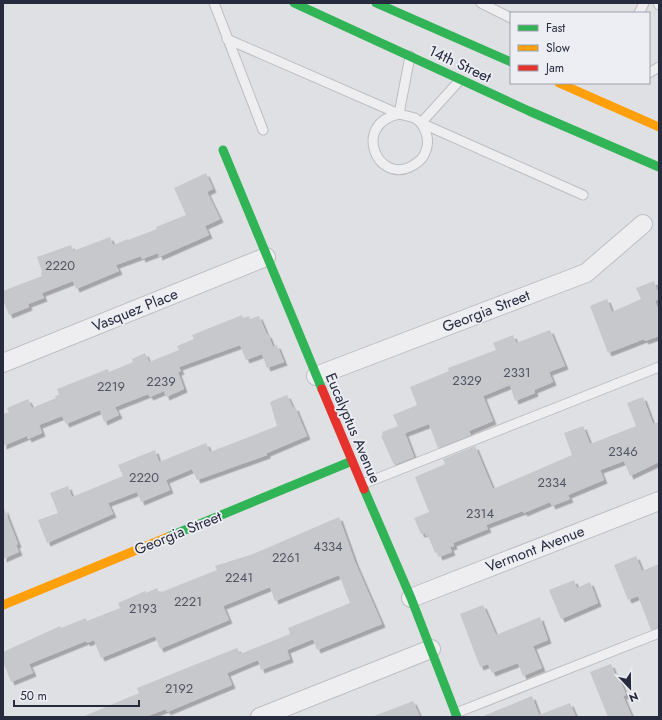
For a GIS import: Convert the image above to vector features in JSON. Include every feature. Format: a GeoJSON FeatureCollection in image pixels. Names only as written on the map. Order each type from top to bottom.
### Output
{"type":"FeatureCollection","features":[{"type":"Feature","properties":{"kind":"street","name":"14th Street"},"geometry":{"type":"LineString","coordinates":[[294,3],[460,79],[659,167]]}},
{"type":"Feature","properties":{"kind":"street","name":"14th Street"},"geometry":{"type":"LineString","coordinates":[[376,3],[510,62]]}},
{"type":"Feature","properties":{"kind":"street"},"geometry":{"type":"LineString","coordinates":[[561,84],[659,127]]}},
{"type":"Feature","properties":{"kind":"street","name":"Eucalyptus Avenue"},"geometry":{"type":"LineString","coordinates":[[223,150],[266,257],[411,598],[456,715]]}},
{"type":"Feature","properties":{"kind":"street","name":"Georgia Street"},"geometry":{"type":"LineString","coordinates":[[316,376],[586,273],[643,224]]}},
{"type":"Feature","properties":{"kind":"street","name":"Vasquez Place"},"geometry":{"type":"LineString","coordinates":[[3,363],[266,257]]}},
{"type":"Feature","properties":{"kind":"street","name":"Georgia Street"},"geometry":{"type":"LineString","coordinates":[[3,605],[352,461]]}},
{"type":"Feature","properties":{"kind":"street","name":"Vermont Avenue"},"geometry":{"type":"LineString","coordinates":[[411,598],[659,501]]}},
{"type":"Feature","properties":{"kind":"street"},"geometry":{"type":"LineString","coordinates":[[260,717],[431,649]]}},
{"type":"Feature","properties":{"kind":"lane"},"geometry":{"type":"LineString","coordinates":[[214,3],[263,130]]}},
{"type":"Feature","properties":{"kind":"lane"},"geometry":{"type":"LineString","coordinates":[[481,3],[510,18]]}},
{"type":"Feature","properties":{"kind":"lane"},"geometry":{"type":"LineString","coordinates":[[227,39],[399,114],[407,115],[421,123],[582,195]]}},
{"type":"Feature","properties":{"kind":"lane"},"geometry":{"type":"LineString","coordinates":[[399,114],[410,56]]}},
{"type":"Feature","properties":{"kind":"lane"},"geometry":{"type":"LineString","coordinates":[[650,72],[659,67]]}},
{"type":"Feature","properties":{"kind":"lane"},"geometry":{"type":"LineString","coordinates":[[421,123],[460,79]]}},
{"type":"Feature","properties":{"kind":"lane"},"geometry":{"type":"LineString","coordinates":[[399,114],[390,116],[382,121],[376,128],[373,137],[373,146],[376,155],[389,167],[399,169],[408,168],[423,158],[427,150],[428,140],[426,131],[421,123]]}},
{"type":"Feature","properties":{"kind":"lane"},"geometry":{"type":"LineString","coordinates":[[362,484],[659,367]]}},
{"type":"Feature","properties":{"kind":"lane"},"geometry":{"type":"LineString","coordinates":[[456,715],[659,633]]}},
{"type":"Feature","properties":{"kind":"building"},"geometry":{"type":"Polygon","coordinates":[[[206,173],[213,189],[207,192],[220,219],[205,226],[209,235],[159,257],[158,253],[142,259],[141,256],[116,265],[119,271],[76,289],[73,281],[42,293],[44,298],[28,304],[29,307],[9,315],[3,300],[3,291],[42,276],[37,257],[71,245],[73,251],[110,237],[113,245],[157,229],[156,227],[186,215],[174,188],[206,173]]]}},
{"type":"Feature","properties":{"kind":"building"},"geometry":{"type":"Polygon","coordinates":[[[654,281],[659,295],[659,299],[655,301],[659,311],[659,336],[645,341],[644,339],[608,353],[590,306],[607,299],[612,312],[641,299],[636,288],[654,281]]]}},
{"type":"Feature","properties":{"kind":"building"},"geometry":{"type":"Polygon","coordinates":[[[242,315],[243,318],[249,316],[250,319],[259,316],[273,347],[277,345],[284,362],[267,368],[262,354],[246,360],[240,345],[179,367],[181,371],[178,372],[184,389],[166,397],[164,391],[150,397],[148,394],[115,407],[119,415],[104,422],[100,410],[66,424],[62,416],[39,425],[42,433],[28,439],[27,436],[3,446],[3,414],[9,412],[7,408],[28,399],[32,408],[56,398],[55,396],[59,395],[57,389],[108,369],[109,372],[133,362],[132,359],[145,353],[149,362],[179,350],[177,346],[194,339],[192,335],[242,315]]]}},
{"type":"Feature","properties":{"kind":"building"},"geometry":{"type":"Polygon","coordinates":[[[550,330],[565,366],[549,372],[553,382],[534,390],[535,393],[515,401],[510,385],[483,396],[493,421],[469,431],[471,435],[438,448],[429,424],[405,433],[414,457],[394,465],[381,436],[383,435],[382,432],[398,426],[393,415],[417,405],[410,387],[449,371],[448,368],[496,350],[493,343],[513,335],[516,343],[550,330]]]}},
{"type":"Feature","properties":{"kind":"building"},"geometry":{"type":"Polygon","coordinates":[[[287,395],[293,408],[295,407],[307,436],[267,453],[267,455],[197,480],[192,469],[166,480],[170,490],[141,502],[137,492],[108,503],[113,514],[47,543],[38,520],[58,513],[50,493],[68,486],[72,497],[123,476],[118,465],[155,450],[159,462],[206,443],[210,452],[277,426],[270,402],[287,395]]]}},
{"type":"Feature","properties":{"kind":"building"},"geometry":{"type":"Polygon","coordinates":[[[643,397],[653,424],[659,422],[659,462],[630,476],[624,461],[600,470],[604,480],[568,495],[570,499],[552,506],[550,502],[524,513],[523,511],[486,525],[488,529],[453,543],[454,546],[450,547],[452,552],[439,557],[437,552],[435,553],[428,535],[426,536],[425,533],[421,534],[414,518],[429,512],[415,477],[445,464],[443,459],[475,446],[493,489],[572,455],[564,433],[583,426],[590,444],[636,426],[627,403],[643,397]]]}},
{"type":"Feature","properties":{"kind":"building"},"geometry":{"type":"Polygon","coordinates":[[[4,508],[18,544],[16,545],[19,552],[3,559],[4,508]]]}},
{"type":"Feature","properties":{"kind":"building"},"geometry":{"type":"Polygon","coordinates":[[[339,517],[355,562],[382,624],[317,650],[313,639],[287,650],[290,659],[261,670],[258,660],[227,673],[232,685],[167,712],[166,709],[145,717],[82,717],[139,693],[137,688],[237,648],[240,654],[290,634],[288,628],[350,603],[339,575],[275,601],[270,587],[223,606],[229,620],[160,649],[155,636],[101,658],[94,640],[87,643],[86,641],[29,664],[33,673],[11,682],[3,662],[3,652],[60,626],[61,628],[86,618],[87,621],[120,608],[118,603],[145,591],[146,593],[157,588],[159,593],[217,570],[215,566],[253,554],[339,517]]]}},
{"type":"Feature","properties":{"kind":"building"},"geometry":{"type":"Polygon","coordinates":[[[636,556],[642,571],[659,564],[659,627],[651,630],[638,596],[628,600],[614,565],[636,556]]]}},
{"type":"Feature","properties":{"kind":"building"},"geometry":{"type":"Polygon","coordinates":[[[574,580],[577,588],[590,582],[598,603],[561,619],[549,590],[574,580]]]}},
{"type":"Feature","properties":{"kind":"building"},"geometry":{"type":"Polygon","coordinates":[[[483,605],[496,635],[540,617],[548,640],[533,646],[542,668],[523,676],[518,663],[492,673],[488,664],[480,667],[460,614],[483,605]]]}},
{"type":"Feature","properties":{"kind":"building"},"geometry":{"type":"Polygon","coordinates":[[[611,664],[615,674],[617,673],[626,695],[623,696],[632,717],[608,717],[590,672],[611,664]]]}},
{"type":"Feature","properties":{"kind":"building"},"geometry":{"type":"Polygon","coordinates":[[[532,696],[539,715],[570,703],[576,717],[481,717],[532,696]]]}},
{"type":"Feature","properties":{"kind":"building"},"geometry":{"type":"Polygon","coordinates":[[[413,701],[420,717],[374,716],[413,701]]]}},
{"type":"Feature","properties":{"kind":"traffic: fast"},"geometry":{"type":"LineString","coordinates":[[294,3],[529,111],[659,167]]}},
{"type":"Feature","properties":{"kind":"traffic: fast"},"geometry":{"type":"LineString","coordinates":[[376,3],[510,62]]}},
{"type":"Feature","properties":{"kind":"traffic: fast"},"geometry":{"type":"LineString","coordinates":[[223,150],[322,389]]}},
{"type":"Feature","properties":{"kind":"traffic: fast"},"geometry":{"type":"LineString","coordinates":[[168,537],[352,461]]}},
{"type":"Feature","properties":{"kind":"traffic: fast"},"geometry":{"type":"LineString","coordinates":[[364,489],[411,598],[457,717]]}},
{"type":"Feature","properties":{"kind":"traffic: slow"},"geometry":{"type":"LineString","coordinates":[[561,84],[659,127]]}},
{"type":"Feature","properties":{"kind":"traffic: slow"},"geometry":{"type":"LineString","coordinates":[[3,605],[168,537]]}},
{"type":"Feature","properties":{"kind":"traffic: jam"},"geometry":{"type":"LineString","coordinates":[[322,389],[364,489]]}}]}
